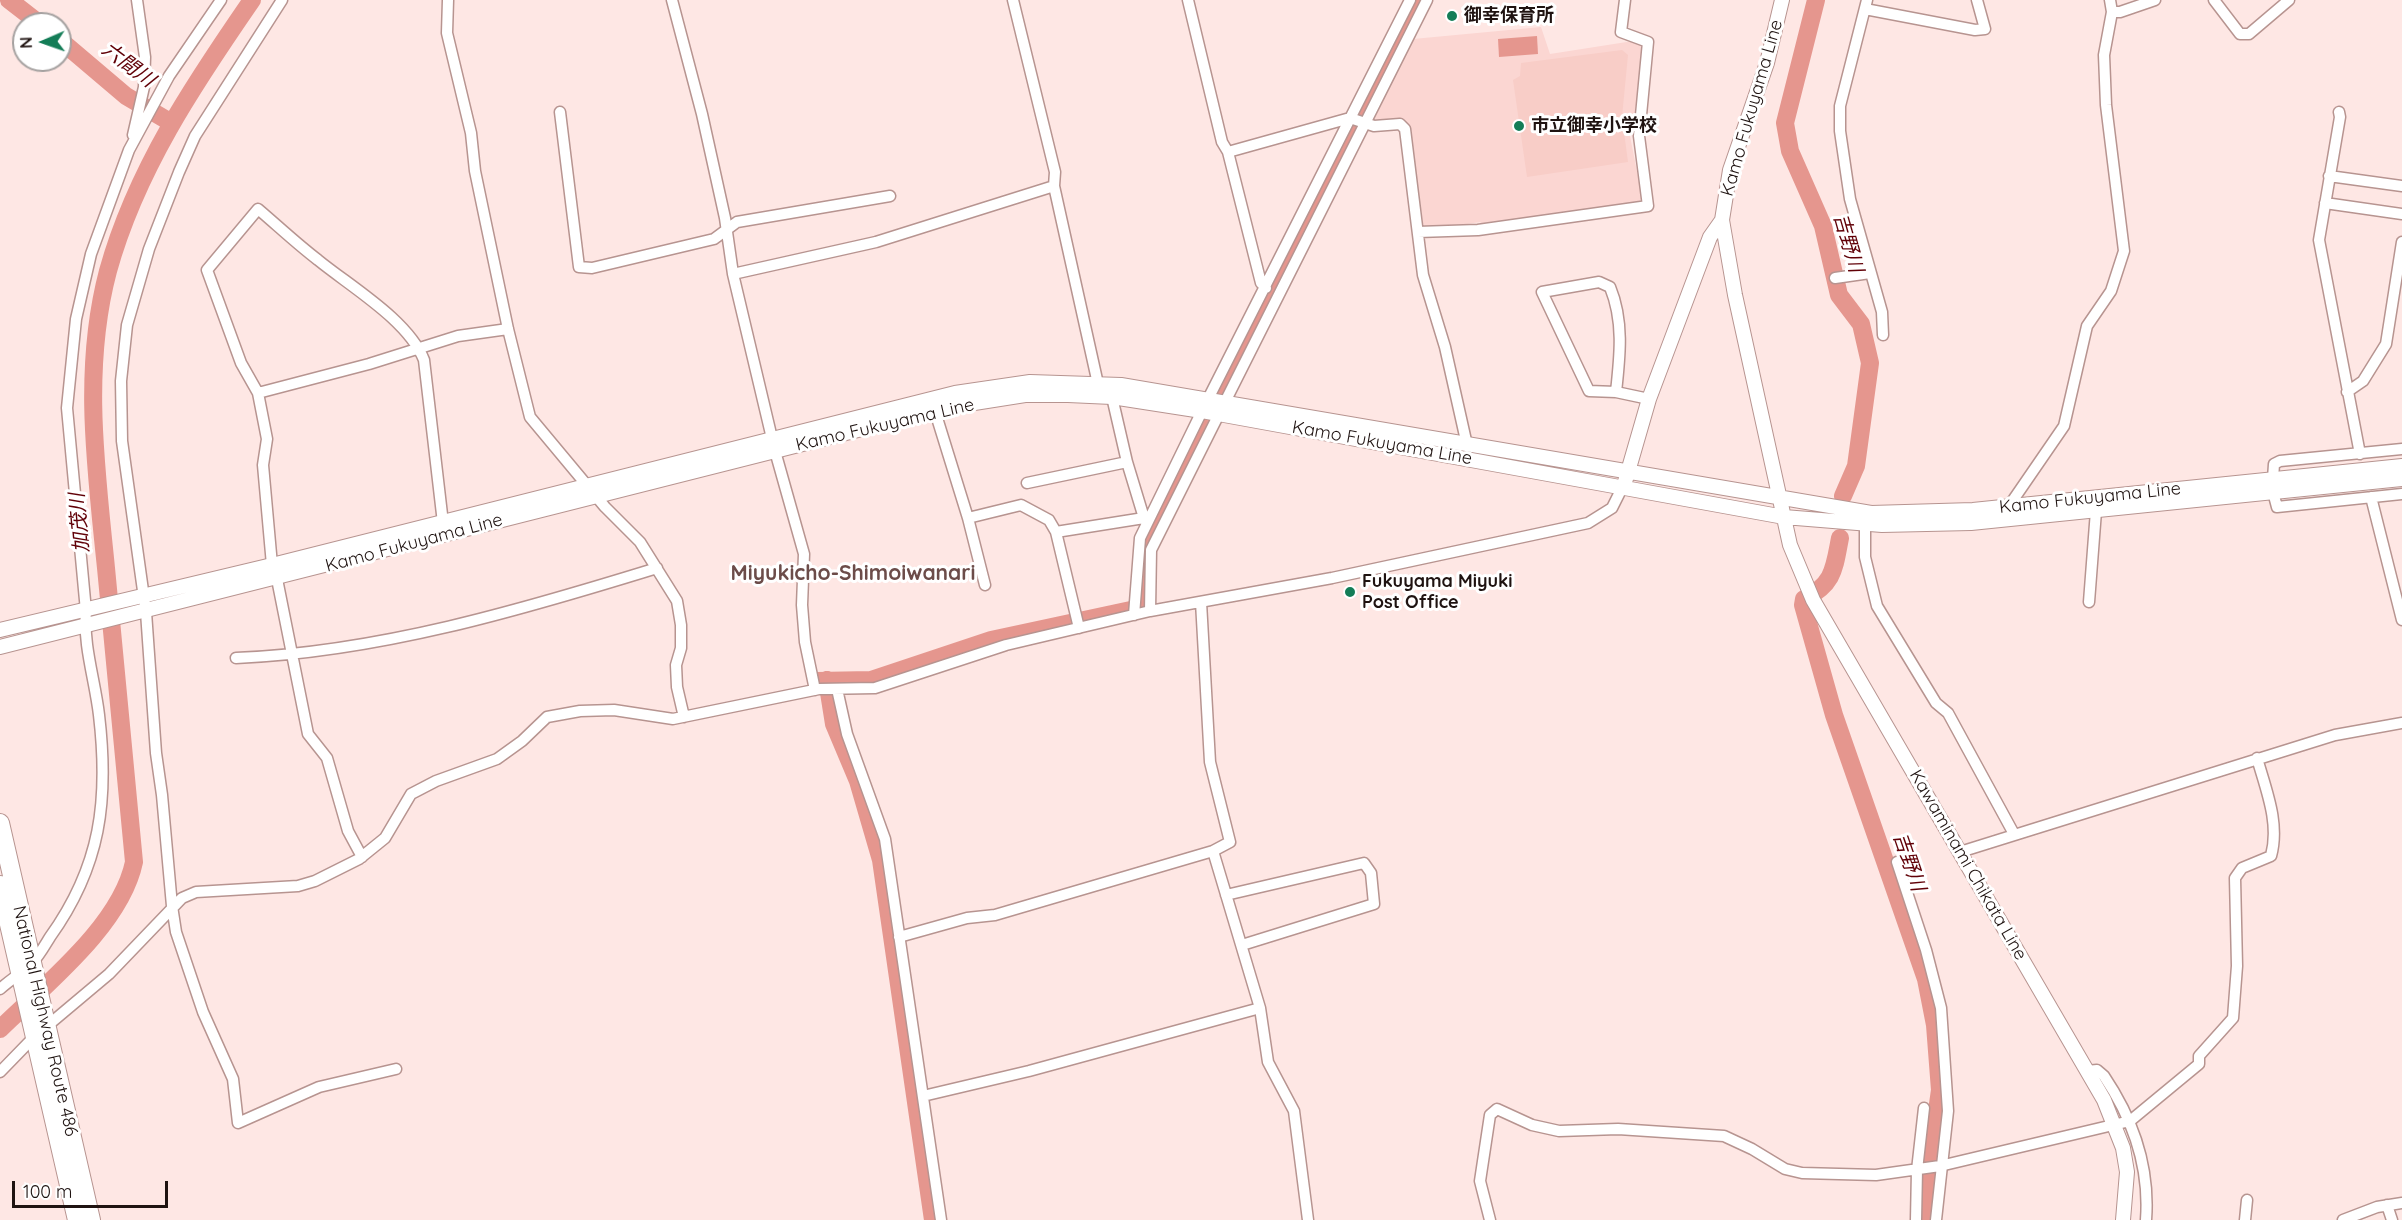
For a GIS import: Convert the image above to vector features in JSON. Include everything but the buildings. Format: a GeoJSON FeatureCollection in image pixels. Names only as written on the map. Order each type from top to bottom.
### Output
{"type":"FeatureCollection","features":[{"type":"Feature","properties":{"kind":"highway","name":"National Highway Route 486"},"geometry":{"type":"LineString","coordinates":[[0,823],[26,967],[77,1220]]}},
{"type":"Feature","properties":{"kind":"highway","name":"National Highway Route 486"},"geometry":{"type":"LineString","coordinates":[[0,885],[26,967]]}},
{"type":"Feature","properties":{"kind":"highway","name":"National Highway Route 486"},"geometry":{"type":"LineString","coordinates":[[40,1032],[91,1220]]}},
{"type":"Feature","properties":{"kind":"main road","name":"Kamo Fukuyama Line"},"geometry":{"type":"LineString","coordinates":[[1782,0],[1767,63],[1730,170],[1722,220],[1735,295],[1784,517]]}},
{"type":"Feature","properties":{"kind":"main road"},"geometry":{"type":"LineString","coordinates":[[1625,480],[1649,399],[1710,237],[1722,220]]}},
{"type":"Feature","properties":{"kind":"main road","name":"Kamo Fukuyama Line"},"geometry":{"type":"LineString","coordinates":[[0,647],[277,579],[592,491],[1030,382],[1098,384],[1213,407],[1625,480],[1779,498],[1880,513],[2009,506],[2273,485],[2402,479]]}},
{"type":"Feature","properties":{"kind":"main road","name":"Kamo Fukuyama Line"},"geometry":{"type":"LineString","coordinates":[[933,405],[1024,395],[1112,397],[1213,407],[1467,445],[1784,517],[1865,525],[1971,523],[2096,511],[2402,466]]}},
{"type":"Feature","properties":{"kind":"main road","name":"Kamo Fukuyama Line"},"geometry":{"type":"LineString","coordinates":[[0,630],[443,523],[592,491]]}},
{"type":"Feature","properties":{"kind":"main road","name":"Kawaminami Chikata Line"},"geometry":{"type":"LineString","coordinates":[[1784,517],[1790,545],[1810,595],[2087,1071],[2115,1125],[2123,1148],[2127,1172],[2123,1220]]}},
{"type":"Feature","properties":{"kind":"street"},"geometry":{"type":"LineString","coordinates":[[0,989],[26,967],[70,910],[94,854],[101,814],[104,784],[99,715],[67,408],[78,308],[92,254],[129,150],[144,87],[145,57],[137,0]]}},
{"type":"Feature","properties":{"kind":"street"},"geometry":{"type":"LineString","coordinates":[[129,150],[169,76],[221,0]]}},
{"type":"Feature","properties":{"kind":"street"},"geometry":{"type":"LineString","coordinates":[[282,0],[195,135],[149,249],[127,325],[121,381],[122,441],[143,613],[176,932],[200,1004],[233,1078],[238,1123],[319,1087],[396,1069]]}},
{"type":"Feature","properties":{"kind":"street"},"geometry":{"type":"LineString","coordinates":[[448,0],[447,33],[471,133],[475,171],[508,329],[530,417],[592,491],[640,542],[677,602],[681,625],[681,648],[676,665],[677,687],[684,717]]}},
{"type":"Feature","properties":{"kind":"street"},"geometry":{"type":"LineString","coordinates":[[672,0],[702,114],[733,274],[804,554],[805,642],[847,734],[870,791],[885,839],[941,1220]]}},
{"type":"Feature","properties":{"kind":"street"},"geometry":{"type":"LineString","coordinates":[[1013,0],[1054,172],[1054,186],[1098,384],[1112,397],[1127,462],[1151,524],[1150,611]]}},
{"type":"Feature","properties":{"kind":"street"},"geometry":{"type":"LineString","coordinates":[[1188,0],[1222,142],[1228,152],[1261,283],[1266,288]]}},
{"type":"Feature","properties":{"kind":"street"},"geometry":{"type":"LineString","coordinates":[[1134,612],[1140,538],[1151,524],[1213,407],[1358,121],[1410,0]]}},
{"type":"Feature","properties":{"kind":"street"},"geometry":{"type":"LineString","coordinates":[[1151,524],[1213,407],[1266,288],[1427,0]]}},
{"type":"Feature","properties":{"kind":"street"},"geometry":{"type":"LineString","coordinates":[[1418,232],[1478,230],[1648,206],[1639,136],[1648,42],[1622,32],[1624,0]]}},
{"type":"Feature","properties":{"kind":"street"},"geometry":{"type":"LineString","coordinates":[[1883,335],[1882,312],[1850,199],[1840,131],[1840,106],[1866,4],[1975,30],[1985,29],[1977,0]]}},
{"type":"Feature","properties":{"kind":"street"},"geometry":{"type":"LineString","coordinates":[[2009,506],[2064,426],[2087,326],[2112,291],[2124,251],[2106,105],[2104,55],[2112,12],[2110,0]]}},
{"type":"Feature","properties":{"kind":"street"},"geometry":{"type":"LineString","coordinates":[[2112,12],[2120,12],[2155,0]]}},
{"type":"Feature","properties":{"kind":"street"},"geometry":{"type":"LineString","coordinates":[[2215,0],[2240,33],[2249,34],[2289,0]]}},
{"type":"Feature","properties":{"kind":"street"},"geometry":{"type":"LineString","coordinates":[[560,112],[579,267],[592,268],[714,239],[737,222],[891,196]]}},
{"type":"Feature","properties":{"kind":"street"},"geometry":{"type":"LineString","coordinates":[[2339,112],[2319,240],[2360,454]]}},
{"type":"Feature","properties":{"kind":"street"},"geometry":{"type":"LineString","coordinates":[[1228,152],[1358,121],[1374,126],[1400,124],[1405,129],[1424,275],[1445,347],[1467,445]]}},
{"type":"Feature","properties":{"kind":"street"},"geometry":{"type":"LineString","coordinates":[[2329,176],[2402,186]]}},
{"type":"Feature","properties":{"kind":"street"},"geometry":{"type":"LineString","coordinates":[[733,274],[876,242],[918,226],[1054,186]]}},
{"type":"Feature","properties":{"kind":"street"},"geometry":{"type":"LineString","coordinates":[[2325,203],[2402,214]]}},
{"type":"Feature","properties":{"kind":"street"},"geometry":{"type":"LineString","coordinates":[[272,565],[263,465],[267,439],[258,393],[241,363],[207,270],[258,209],[405,329],[419,347],[424,360],[443,523]]}},
{"type":"Feature","properties":{"kind":"street"},"geometry":{"type":"LineString","coordinates":[[2347,392],[2362,381],[2386,344],[2402,242]]}},
{"type":"Feature","properties":{"kind":"street"},"geometry":{"type":"LineString","coordinates":[[1836,278],[1870,273]]}},
{"type":"Feature","properties":{"kind":"street"},"geometry":{"type":"LineString","coordinates":[[1616,392],[1620,346],[1617,303],[1610,286],[1599,282],[1542,292],[1589,391],[1616,392],[1649,399]]}},
{"type":"Feature","properties":{"kind":"street"},"geometry":{"type":"LineString","coordinates":[[258,393],[369,364],[458,336],[508,329]]}},
{"type":"Feature","properties":{"kind":"street"},"geometry":{"type":"LineString","coordinates":[[933,405],[968,518],[985,585]]}},
{"type":"Feature","properties":{"kind":"street"},"geometry":{"type":"LineString","coordinates":[[2402,449],[2280,461],[2274,464],[2273,485],[2277,507],[2402,494]]}},
{"type":"Feature","properties":{"kind":"street"},"geometry":{"type":"LineString","coordinates":[[1027,483],[1127,462]]}},
{"type":"Feature","properties":{"kind":"street"},"geometry":{"type":"LineString","coordinates":[[0,1072],[40,1032],[109,974],[151,933],[172,906],[196,892],[298,886],[315,881],[362,857],[385,838],[411,794],[436,781],[497,759],[522,741],[547,717],[580,711],[614,710],[673,719],[827,690],[875,687],[1078,624],[1134,612],[1332,578],[1588,524],[1612,508],[1625,480]]}},
{"type":"Feature","properties":{"kind":"street"},"geometry":{"type":"LineString","coordinates":[[2371,497],[2402,620]]}},
{"type":"Feature","properties":{"kind":"street"},"geometry":{"type":"LineString","coordinates":[[968,518],[1021,505],[1049,520],[1056,532],[1078,624]]}},
{"type":"Feature","properties":{"kind":"street"},"geometry":{"type":"LineString","coordinates":[[2089,602],[2096,511]]}},
{"type":"Feature","properties":{"kind":"street"},"geometry":{"type":"LineString","coordinates":[[1056,532],[1151,524]]}},
{"type":"Feature","properties":{"kind":"street"},"geometry":{"type":"LineString","coordinates":[[1865,525],[1865,557],[1877,606],[1936,703],[1948,713],[2014,834]]}},
{"type":"Feature","properties":{"kind":"street"},"geometry":{"type":"LineString","coordinates":[[236,658],[292,656],[386,639],[551,600],[657,568]]}},
{"type":"Feature","properties":{"kind":"street"},"geometry":{"type":"LineString","coordinates":[[277,579],[308,734],[327,758],[348,831],[362,857]]}},
{"type":"Feature","properties":{"kind":"street"},"geometry":{"type":"LineString","coordinates":[[899,937],[967,918],[995,915],[1213,851],[1230,842],[1210,762],[1202,602]]}},
{"type":"Feature","properties":{"kind":"street"},"geometry":{"type":"LineString","coordinates":[[1960,852],[2335,735],[2402,723]]}},
{"type":"Feature","properties":{"kind":"street"},"geometry":{"type":"LineString","coordinates":[[1490,1220],[1480,1181],[1490,1115],[1497,1109],[1532,1125],[1559,1131],[1618,1129],[1724,1137],[1752,1149],[1785,1169],[1802,1173],[1876,1175],[1940,1166],[2130,1121],[2199,1064],[2199,1056],[2233,1018],[2237,966],[2235,878],[2242,868],[2271,856],[2274,846],[2274,815],[2257,758]]}},
{"type":"Feature","properties":{"kind":"street"},"geometry":{"type":"LineString","coordinates":[[1213,851],[1260,1008],[1268,1062],[1294,1111],[1308,1220]]}},
{"type":"Feature","properties":{"kind":"street"},"geometry":{"type":"LineString","coordinates":[[1897,862],[1926,950],[1941,1008],[1948,1111],[1940,1166],[1936,1220]]}},
{"type":"Feature","properties":{"kind":"street"},"geometry":{"type":"LineString","coordinates":[[1226,895],[1364,863],[1371,873],[1374,904],[1242,945]]}},
{"type":"Feature","properties":{"kind":"street"},"geometry":{"type":"LineString","coordinates":[[923,1096],[1029,1071],[1260,1008]]}},
{"type":"Feature","properties":{"kind":"street"},"geometry":{"type":"LineString","coordinates":[[2087,1071],[2097,1070],[2104,1076],[2130,1121],[2145,1175],[2146,1220]]}},
{"type":"Feature","properties":{"kind":"street"},"geometry":{"type":"LineString","coordinates":[[1916,1220],[1917,1170],[1924,1108]]}},
{"type":"Feature","properties":{"kind":"street"},"geometry":{"type":"LineString","coordinates":[[2245,1220],[2247,1200]]}},
{"type":"Feature","properties":{"kind":"street"},"geometry":{"type":"LineString","coordinates":[[2343,1220],[2357,1212],[2402,1203]]}},
{"type":"Feature","properties":{"kind":"street"},"geometry":{"type":"LineString","coordinates":[[2387,1205],[2392,1220]]}},
{"type":"Feature","properties":{"kind":"shaded area","name":"市立御幸小学校"},"geometry":{"type":"Polygon","coordinates":[[[1541,27],[1550,54],[1633,41],[1644,47],[1635,113],[1629,131],[1642,197],[1637,206],[1484,226],[1480,222],[1429,230],[1423,224],[1410,131],[1373,122],[1413,39],[1541,27]]]}},
{"type":"Feature","properties":{"kind":"shaded area"},"geometry":{"type":"Polygon","coordinates":[[[1537,36],[1538,54],[1499,57],[1498,39],[1537,36]]]}},
{"type":"Feature","properties":{"kind":"shaded area"},"geometry":{"type":"Polygon","coordinates":[[[1622,50],[1628,55],[1622,117],[1628,162],[1527,177],[1513,80],[1520,76],[1521,63],[1622,50]]]}},
{"type":"Feature","properties":{"kind":"waterway","name":"六間川"},"geometry":{"type":"LineString","coordinates":[[9,0],[24,12]]}},
{"type":"Feature","properties":{"kind":"waterway","name":"加茂川"},"geometry":{"type":"LineString","coordinates":[[0,1029],[59,973],[98,931],[114,908],[126,885],[134,862],[95,456],[93,382],[100,308],[108,271],[120,234],[151,163],[188,96],[252,0]]}},
{"type":"Feature","properties":{"kind":"waterway"},"geometry":{"type":"LineString","coordinates":[[817,681],[871,680],[991,640],[1140,608],[1143,601],[1146,541],[1150,531],[1420,0]]}},
{"type":"Feature","properties":{"kind":"waterway","name":"吉野川"},"geometry":{"type":"LineString","coordinates":[[1816,0],[1785,123],[1790,151],[1823,226],[1839,295],[1861,324],[1870,363],[1856,466],[1843,496]]}},
{"type":"Feature","properties":{"kind":"waterway","name":"六間川"},"geometry":{"type":"LineString","coordinates":[[72,50],[126,96],[170,122]]}},
{"type":"Feature","properties":{"kind":"waterway","name":"吉野川"},"geometry":{"type":"LineString","coordinates":[[1840,538],[1831,575],[1821,588],[1804,599],[1803,605],[1834,715],[1926,979],[1935,1025],[1940,1090],[1927,1181],[1925,1220]]}},
{"type":"Feature","properties":{"kind":"waterway"},"geometry":{"type":"LineString","coordinates":[[827,680],[834,724],[858,781],[881,860],[933,1220]]}},
{"type":"Feature","properties":{"kind":"place","name":"御幸保育所"},"geometry":{"type":"Point","coordinates":[1452,16]}},
{"type":"Feature","properties":{"kind":"place","name":"市立御幸小学校"},"geometry":{"type":"Point","coordinates":[1519,126]}},
{"type":"Feature","properties":{"kind":"place","name":"Fukuyama Miyuki Post Office"},"geometry":{"type":"Point","coordinates":[1350,592]}},
{"type":"Feature","properties":{"kind":"district","name":"Miyukicho-Shimoiwanari"},"geometry":{"type":"Point","coordinates":[853,574]}}]}
